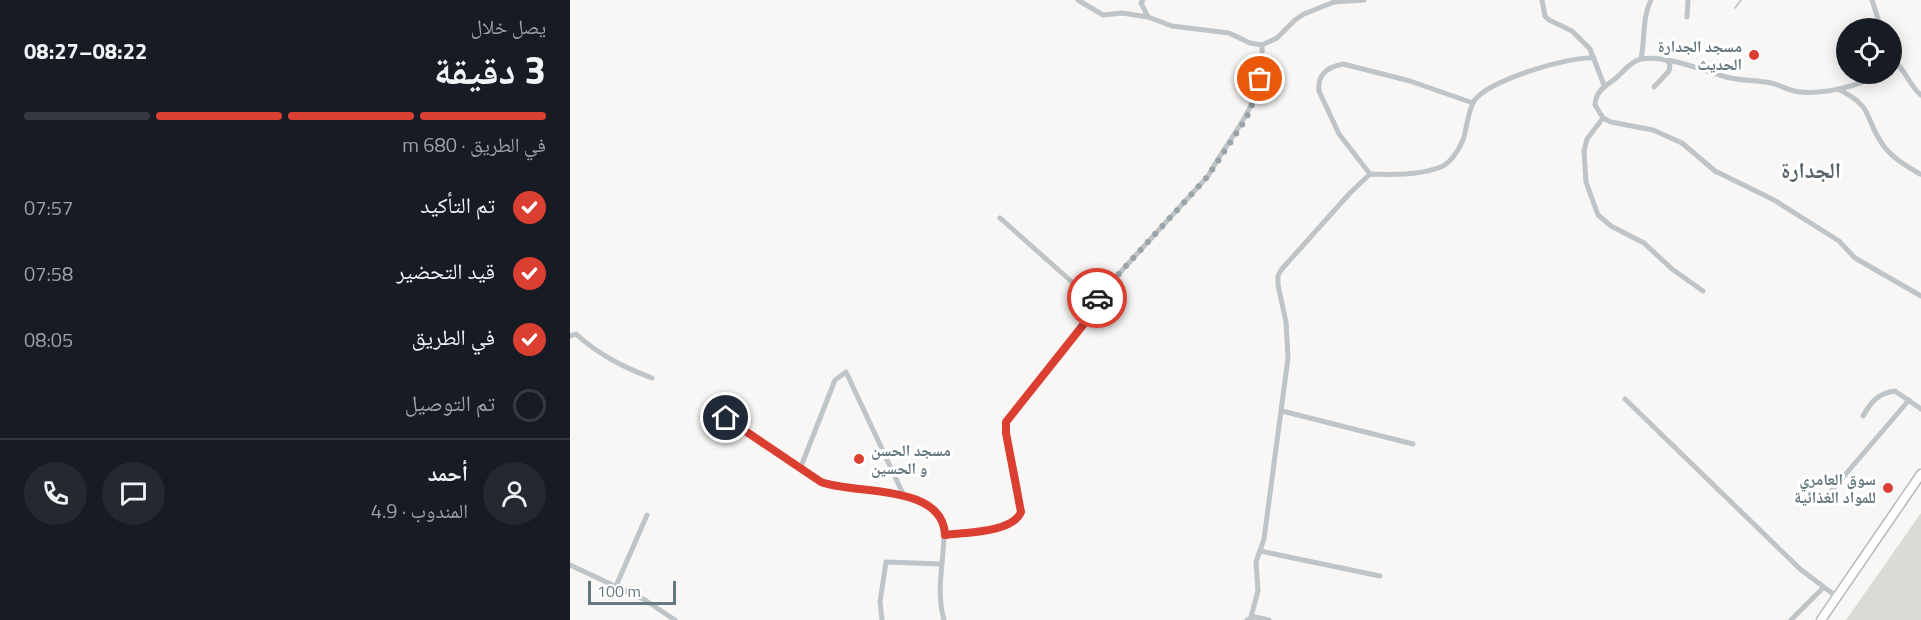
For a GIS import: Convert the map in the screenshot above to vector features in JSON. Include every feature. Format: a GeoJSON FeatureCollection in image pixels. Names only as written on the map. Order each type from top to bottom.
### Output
{"type":"FeatureCollection","features":[{"type":"Feature","properties":{"kind":"main road"},"geometry":{"type":"LineString","coordinates":[[1821,620],[1921,474]]}},
{"type":"Feature","properties":{"kind":"street"},"geometry":{"type":"LineString","coordinates":[[1078,0],[1103,15],[1122,13],[1149,17],[1172,26],[1229,33],[1250,43],[1262,45],[1277,38],[1304,14],[1334,2],[1364,0]]}},
{"type":"Feature","properties":{"kind":"street"},"geometry":{"type":"LineString","coordinates":[[1143,0],[1142,8],[1149,17]]}},
{"type":"Feature","properties":{"kind":"street"},"geometry":{"type":"LineString","coordinates":[[1542,0],[1545,16],[1572,31],[1590,49],[1604,85]]}},
{"type":"Feature","properties":{"kind":"street"},"geometry":{"type":"LineString","coordinates":[[1641,59],[1645,41],[1645,18],[1651,0]]}},
{"type":"Feature","properties":{"kind":"street"},"geometry":{"type":"LineString","coordinates":[[1687,17],[1688,0]]}},
{"type":"Feature","properties":{"kind":"street"},"geometry":{"type":"LineString","coordinates":[[1872,0],[1878,18]]}},
{"type":"Feature","properties":{"kind":"street"},"geometry":{"type":"LineString","coordinates":[[1095,300],[1208,176],[1246,119],[1257,93],[1263,59],[1262,45]]}},
{"type":"Feature","properties":{"kind":"street"},"geometry":{"type":"LineString","coordinates":[[1269,620],[1249,619],[1258,591],[1256,566],[1264,539],[1282,411],[1288,339],[1278,276],[1281,270],[1370,174],[1401,174],[1445,165],[1456,154],[1461,144],[1473,103],[1479,95],[1528,71],[1575,59],[1594,58]]}},
{"type":"Feature","properties":{"kind":"street"},"geometry":{"type":"LineString","coordinates":[[1856,84],[1838,89],[1803,93],[1773,83],[1727,78],[1683,63],[1641,59],[1604,85],[1594,105],[1603,117],[1619,124],[1653,130],[1676,140],[1715,171],[1774,200],[1839,241],[1855,258],[1921,296]]}},
{"type":"Feature","properties":{"kind":"street"},"geometry":{"type":"LineString","coordinates":[[1654,87],[1669,71],[1670,64],[1667,61]]}},
{"type":"Feature","properties":{"kind":"street"},"geometry":{"type":"LineString","coordinates":[[1370,174],[1339,134],[1322,98],[1318,84],[1325,70],[1343,64],[1410,81],[1473,103]]}},
{"type":"Feature","properties":{"kind":"street"},"geometry":{"type":"LineString","coordinates":[[1902,71],[1913,89],[1921,95]]}},
{"type":"Feature","properties":{"kind":"street"},"geometry":{"type":"LineString","coordinates":[[1838,89],[1856,98],[1866,108],[1880,141],[1887,150],[1920,174]]}},
{"type":"Feature","properties":{"kind":"street"},"geometry":{"type":"LineString","coordinates":[[1603,117],[1587,139],[1584,151],[1586,182],[1598,214],[1611,226],[1644,243],[1672,268],[1704,291]]}},
{"type":"Feature","properties":{"kind":"street"},"geometry":{"type":"LineString","coordinates":[[945,535],[1007,526],[1018,519],[1021,512],[1020,501],[1006,433],[1006,422],[1095,310],[1096,305],[1095,300],[1000,218]]}},
{"type":"Feature","properties":{"kind":"street"},"geometry":{"type":"LineString","coordinates":[[570,336],[576,334],[591,348],[617,364],[652,378]]}},
{"type":"Feature","properties":{"kind":"street"},"geometry":{"type":"LineString","coordinates":[[800,469],[835,380],[846,372],[904,496]]}},
{"type":"Feature","properties":{"kind":"street"},"geometry":{"type":"LineString","coordinates":[[1863,416],[1876,397],[1895,391],[1921,410]]}},
{"type":"Feature","properties":{"kind":"street"},"geometry":{"type":"LineString","coordinates":[[1625,399],[1800,570],[1837,597]]}},
{"type":"Feature","properties":{"kind":"street"},"geometry":{"type":"LineString","coordinates":[[1827,496],[1909,400]]}},
{"type":"Feature","properties":{"kind":"street"},"geometry":{"type":"LineString","coordinates":[[1282,411],[1413,444]]}},
{"type":"Feature","properties":{"kind":"street"},"geometry":{"type":"LineString","coordinates":[[726,418],[749,431],[800,469],[834,488],[904,496],[925,503],[938,514],[945,535],[939,602],[944,620]]}},
{"type":"Feature","properties":{"kind":"street"},"geometry":{"type":"LineString","coordinates":[[616,586],[647,515]]}},
{"type":"Feature","properties":{"kind":"street"},"geometry":{"type":"LineString","coordinates":[[1260,551],[1380,576]]}},
{"type":"Feature","properties":{"kind":"street"},"geometry":{"type":"LineString","coordinates":[[882,620],[880,602],[886,562],[942,564]]}},
{"type":"Feature","properties":{"kind":"street"},"geometry":{"type":"LineString","coordinates":[[570,566],[645,600],[675,620]]}},
{"type":"Feature","properties":{"kind":"street"},"geometry":{"type":"LineString","coordinates":[[1791,620],[1823,588]]}},
{"type":"Feature","properties":{"kind":"shaded area"},"geometry":{"type":"Polygon","coordinates":[[[1921,513],[1921,620],[1846,620],[1921,513]]]}},
{"type":"Feature","properties":{"kind":"waterway"},"geometry":{"type":"LineString","coordinates":[[1735,8],[1741,0]]}},
{"type":"Feature","properties":{"kind":"way so far"},"geometry":{"type":"LineString","coordinates":[[1097,298],[1208,176],[1217,159],[1246,119],[1260,79]]}},
{"type":"Feature","properties":{"kind":"place","name":"مسجد الجدارة الحديث"},"geometry":{"type":"Point","coordinates":[1754,55]}},
{"type":"Feature","properties":{"kind":"place","name":"مسجد الحسن و الحسين"},"geometry":{"type":"Point","coordinates":[859,459]}},
{"type":"Feature","properties":{"kind":"place","name":"سوق العامري للمواد الغذائية"},"geometry":{"type":"Point","coordinates":[1888,488]}},
{"type":"Feature","properties":{"kind":"district","name":"الجدارة"},"geometry":{"type":"Point","coordinates":[1811,170]}},
{"type":"Feature","properties":{"kind":"route"},"geometry":{"type":"LineString","coordinates":[[726,418],[749,431],[808,475],[834,488],[904,496],[925,503],[942,520],[945,535],[1007,526],[1018,519],[1021,512],[1005,428],[1006,422],[1095,310],[1097,298]]}}]}
